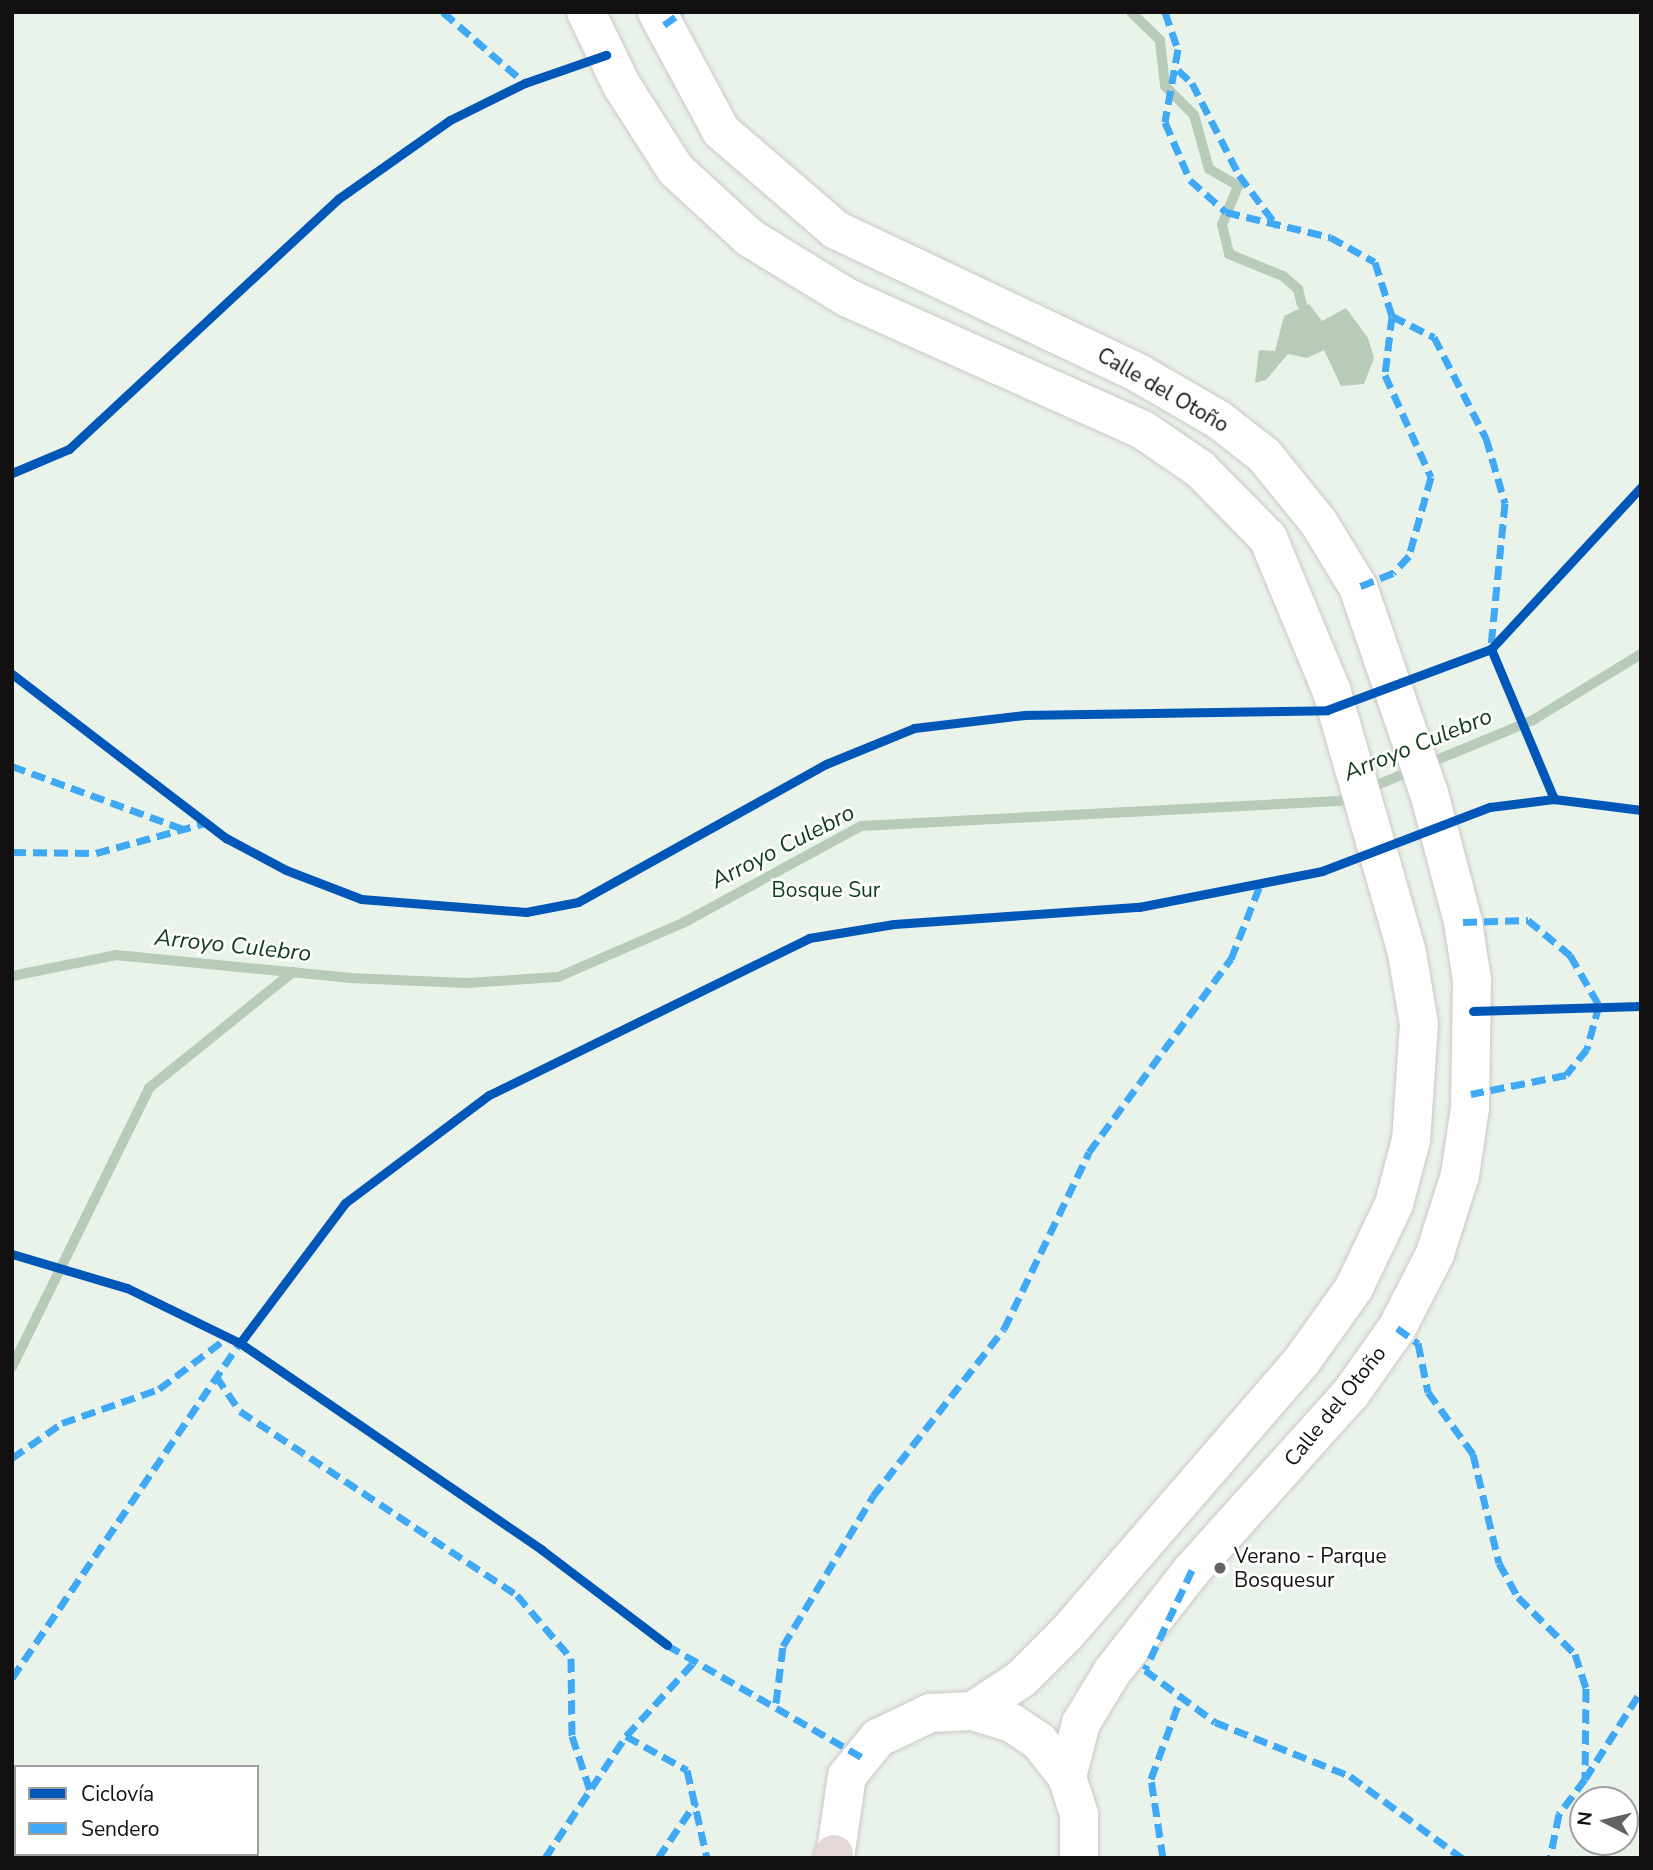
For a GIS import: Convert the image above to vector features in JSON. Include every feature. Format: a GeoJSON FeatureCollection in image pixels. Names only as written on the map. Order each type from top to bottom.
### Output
{"type":"FeatureCollection","features":[{"type":"Feature","properties":{"kind":"street"},"geometry":{"type":"LineString","coordinates":[[586,12],[622,86],[676,170],[750,238],[848,299],[1143,430],[1200,469],[1268,538],[1331,689],[1407,953],[1419,1024],[1411,1140],[1394,1204],[1360,1277],[1301,1362],[1068,1633],[1021,1679],[972,1711]]}},
{"type":"Feature","properties":{"kind":"street","name":"Calle del Otoño"},"geometry":{"type":"LineString","coordinates":[[657,12],[721,131],[836,230],[1128,367],[1219,420],[1264,456],[1320,523],[1358,587],[1383,646],[1465,931],[1474,1034],[1470,1108],[1460,1175],[1435,1254],[1397,1328],[1351,1393],[1192,1570],[1112,1672],[1081,1723],[1067,1777]]}},
{"type":"Feature","properties":{"kind":"street"},"geometry":{"type":"LineString","coordinates":[[834,1856],[847,1776],[878,1738],[930,1713],[972,1711],[1012,1723],[1039,1741],[1067,1777],[1079,1815],[1079,1858]]}},
{"type":"Feature","properties":{"kind":"green space","name":"Bosque Sur"},"geometry":{"type":"Polygon","coordinates":[[[12,12],[1641,12],[1641,1858],[12,1858],[12,12]]]}},
{"type":"Feature","properties":{"kind":"shaded area"},"geometry":{"type":"Polygon","coordinates":[[[1309,304],[1322,321],[1346,308],[1368,338],[1374,358],[1364,384],[1341,386],[1324,350],[1307,358],[1288,354],[1266,380],[1255,383],[1259,350],[1275,351],[1284,316],[1309,304]]]}},
{"type":"Feature","properties":{"kind":"waterway"},"geometry":{"type":"LineString","coordinates":[[1131,12],[1160,40],[1165,86],[1194,115],[1209,169],[1238,186],[1222,225],[1229,254],[1283,276],[1298,289],[1302,305]]}},
{"type":"Feature","properties":{"kind":"waterway","name":"Arroyo Culebro"},"geometry":{"type":"LineString","coordinates":[[1427,764],[1533,720],[1641,654]]}},
{"type":"Feature","properties":{"kind":"waterway","name":"Arroyo Culebro"},"geometry":{"type":"LineString","coordinates":[[12,976],[116,955],[349,978],[466,983],[558,977],[683,923],[861,826],[1339,801],[1413,770]]}},
{"type":"Feature","properties":{"kind":"waterway"},"geometry":{"type":"LineString","coordinates":[[12,1367],[149,1088],[293,972]]}},
{"type":"Feature","properties":{"kind":"marked path"},"geometry":{"type":"LineString","coordinates":[[443,12],[525,83]]}},
{"type":"Feature","properties":{"kind":"marked path"},"geometry":{"type":"LineString","coordinates":[[664,25],[682,12]]}},
{"type":"Feature","properties":{"kind":"marked path"},"geometry":{"type":"LineString","coordinates":[[1165,12],[1178,49],[1165,122],[1190,180],[1226,212],[1330,237],[1375,262],[1392,316],[1385,375],[1431,477],[1409,556],[1393,573],[1358,587]]}},
{"type":"Feature","properties":{"kind":"marked path"},"geometry":{"type":"LineString","coordinates":[[1178,70],[1192,83],[1239,175],[1277,226]]}},
{"type":"Feature","properties":{"kind":"marked path"},"geometry":{"type":"LineString","coordinates":[[1392,316],[1434,337],[1486,438],[1505,503],[1491,647]]}},
{"type":"Feature","properties":{"kind":"marked path"},"geometry":{"type":"LineString","coordinates":[[12,766],[183,829]]}},
{"type":"Feature","properties":{"kind":"marked path"},"geometry":{"type":"LineString","coordinates":[[12,852],[96,853],[206,823]]}},
{"type":"Feature","properties":{"kind":"marked path"},"geometry":{"type":"LineString","coordinates":[[776,1703],[783,1646],[873,1496],[1004,1329],[1089,1152],[1231,959],[1261,883]]}},
{"type":"Feature","properties":{"kind":"marked path"},"geometry":{"type":"LineString","coordinates":[[1463,922],[1528,920],[1570,955],[1599,1005],[1587,1049],[1566,1075],[1471,1094]]}},
{"type":"Feature","properties":{"kind":"marked path"},"geometry":{"type":"LineString","coordinates":[[1397,1328],[1418,1343],[1428,1392],[1473,1454],[1499,1563],[1518,1597],[1575,1654],[1586,1688],[1585,1779],[1559,1814],[1550,1858]]}},
{"type":"Feature","properties":{"kind":"marked path"},"geometry":{"type":"LineString","coordinates":[[12,1458],[62,1423],[159,1389],[229,1336]]}},
{"type":"Feature","properties":{"kind":"marked path"},"geometry":{"type":"LineString","coordinates":[[12,1678],[240,1343]]}},
{"type":"Feature","properties":{"kind":"marked path"},"geometry":{"type":"LineString","coordinates":[[216,1376],[240,1411],[517,1595],[571,1658],[572,1736],[590,1790]]}},
{"type":"Feature","properties":{"kind":"marked path"},"geometry":{"type":"LineString","coordinates":[[1192,1570],[1145,1670],[1215,1722],[1350,1776],[1462,1858]]}},
{"type":"Feature","properties":{"kind":"marked path"},"geometry":{"type":"LineString","coordinates":[[667,1645],[862,1757]]}},
{"type":"Feature","properties":{"kind":"marked path"},"geometry":{"type":"LineString","coordinates":[[545,1858],[626,1736],[696,1660]]}},
{"type":"Feature","properties":{"kind":"marked path"},"geometry":{"type":"LineString","coordinates":[[1585,1779],[1641,1691]]}},
{"type":"Feature","properties":{"kind":"marked path"},"geometry":{"type":"LineString","coordinates":[[1163,1858],[1151,1779],[1181,1697]]}},
{"type":"Feature","properties":{"kind":"marked path"},"geometry":{"type":"LineString","coordinates":[[626,1736],[687,1770],[707,1858]]}},
{"type":"Feature","properties":{"kind":"marked path"},"geometry":{"type":"LineString","coordinates":[[658,1858],[696,1802]]}},
{"type":"Feature","properties":{"kind":"cycle path"},"geometry":{"type":"LineString","coordinates":[[12,473],[69,449],[338,199],[450,120],[525,83],[606,55]]}},
{"type":"Feature","properties":{"kind":"cycle path"},"geometry":{"type":"LineString","coordinates":[[12,674],[226,838],[286,870],[361,899],[526,912],[578,902],[826,764],[914,728],[1025,715],[1327,710],[1491,649],[1641,487]]}},
{"type":"Feature","properties":{"kind":"cycle path"},"geometry":{"type":"LineString","coordinates":[[1491,649],[1554,799]]}},
{"type":"Feature","properties":{"kind":"cycle path"},"geometry":{"type":"LineString","coordinates":[[240,1343],[345,1203],[489,1095],[809,938],[894,924],[1139,907],[1322,871],[1490,807],[1554,799],[1641,810]]}},
{"type":"Feature","properties":{"kind":"cycle path"},"geometry":{"type":"LineString","coordinates":[[1473,1011],[1641,1006]]}},
{"type":"Feature","properties":{"kind":"cycle path"},"geometry":{"type":"LineString","coordinates":[[12,1254],[127,1288],[240,1343],[542,1550],[667,1645]]}},
{"type":"Feature","properties":{"kind":"place","name":"Verano - Parque Bosquesur"},"geometry":{"type":"Point","coordinates":[1220,1568]}}]}
